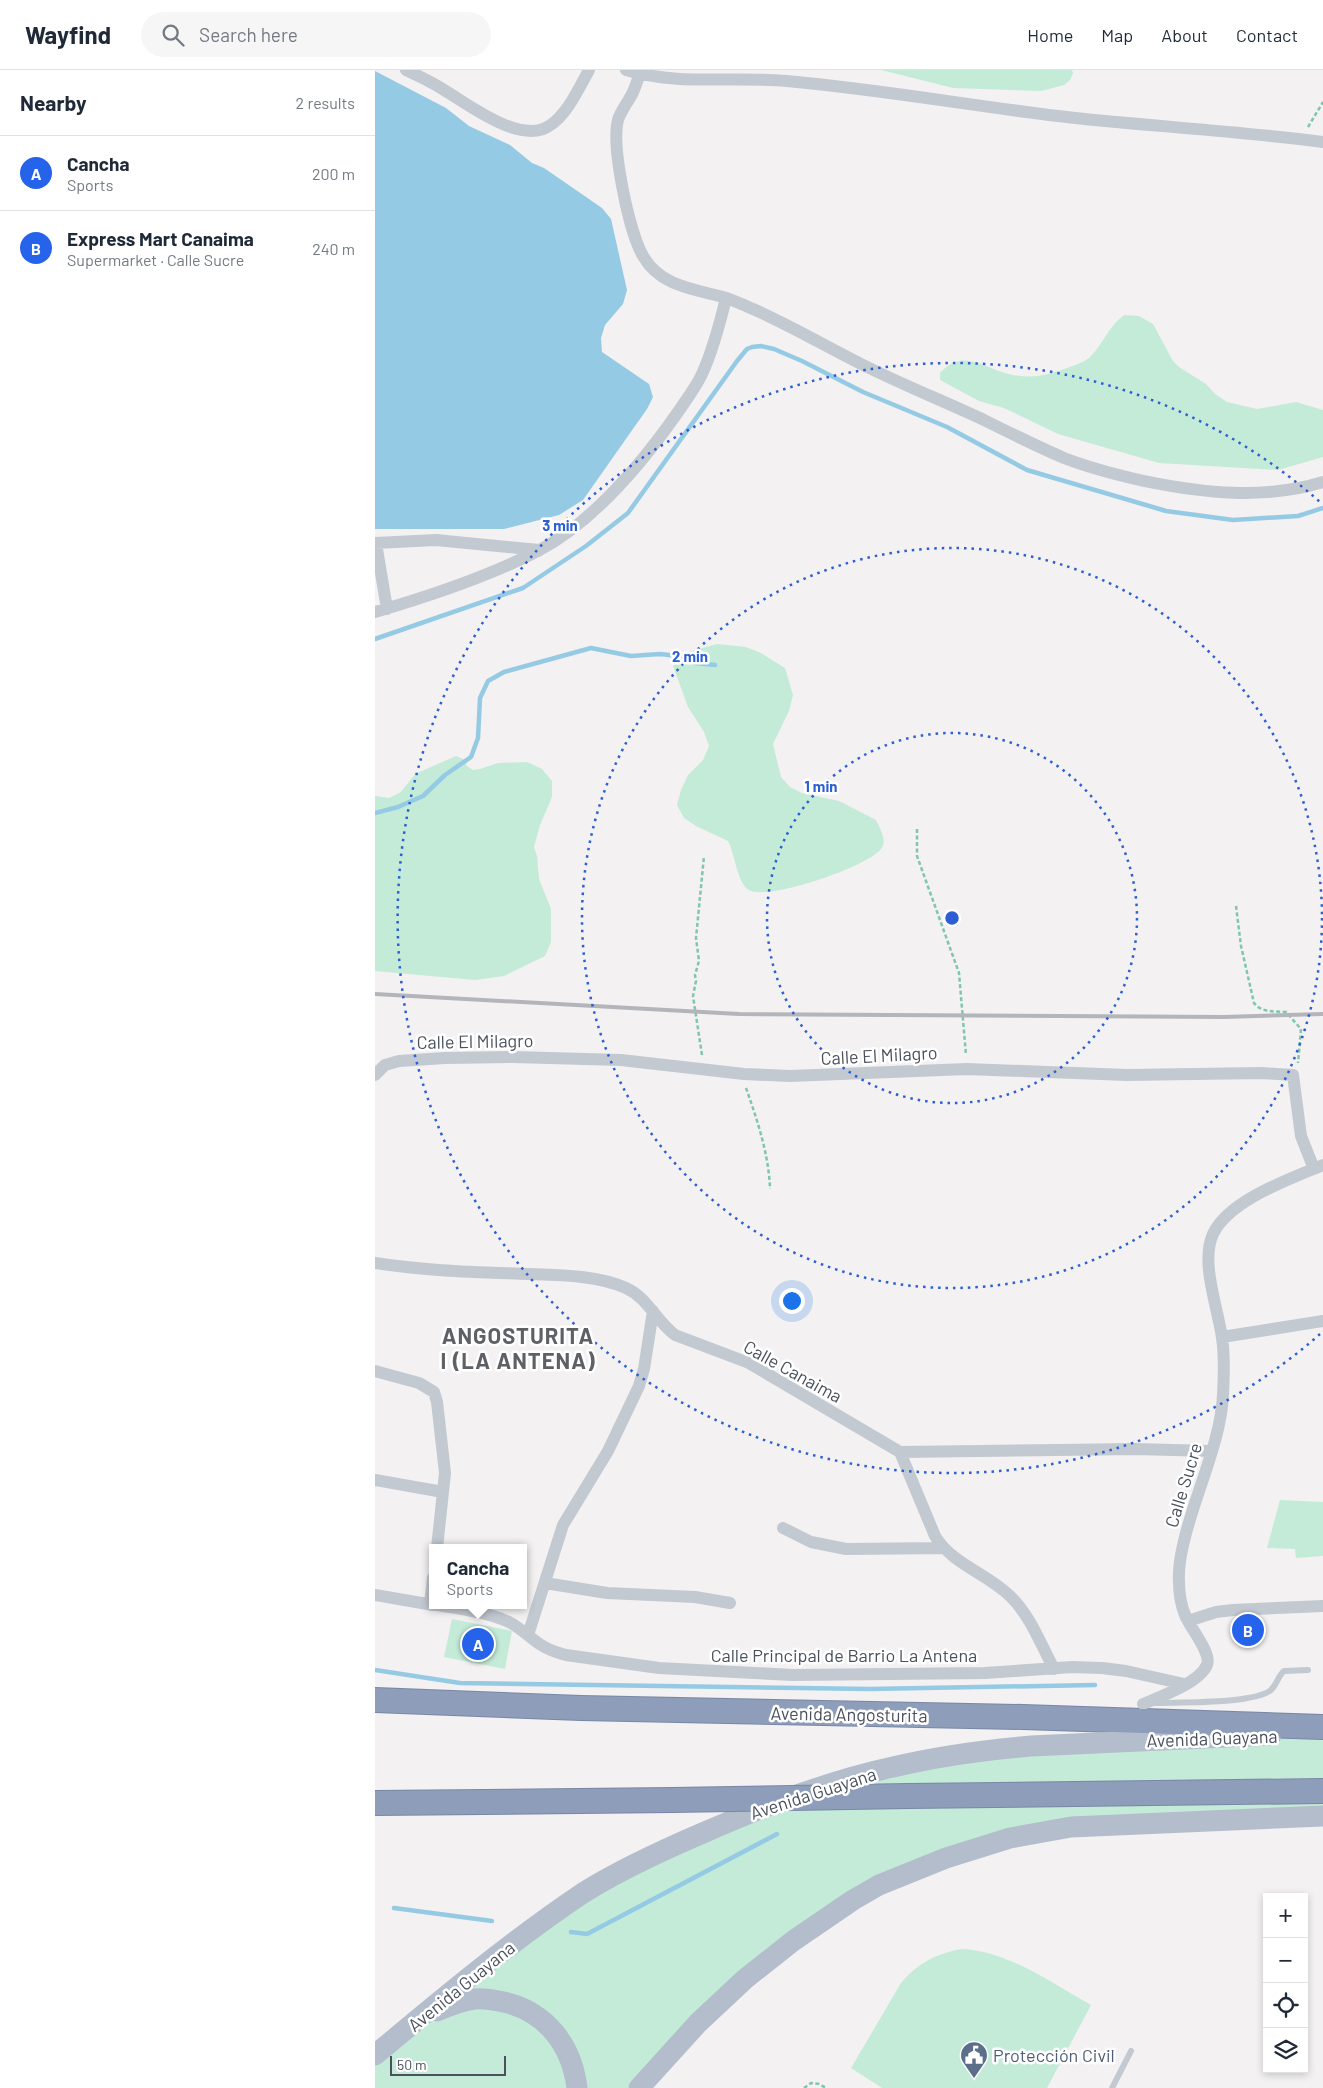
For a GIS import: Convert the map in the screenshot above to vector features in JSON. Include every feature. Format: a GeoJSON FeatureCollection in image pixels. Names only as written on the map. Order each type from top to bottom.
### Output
{"type":"FeatureCollection","features":[{"type":"Feature","properties":{"kind":"highway","name":"Avenida Angosturita"},"geometry":{"type":"LineString","coordinates":[[375,1700],[581,1708],[1323,1727]]}},
{"type":"Feature","properties":{"kind":"highway"},"geometry":{"type":"LineString","coordinates":[[1065,1719],[1110,1712],[1143,1704]]}},
{"type":"Feature","properties":{"kind":"highway"},"geometry":{"type":"LineString","coordinates":[[375,1803],[1323,1791]]}},
{"type":"Feature","properties":{"kind":"main road","name":"Avenida Guayana"},"geometry":{"type":"LineString","coordinates":[[375,2056],[497,1956],[585,1892],[631,1866],[687,1840],[782,1801],[825,1786],[891,1767],[995,1749],[1323,1733]]}},
{"type":"Feature","properties":{"kind":"main road"},"geometry":{"type":"LineString","coordinates":[[639,2088],[676,2046],[745,1979],[821,1921],[866,1893],[905,1874],[946,1858],[1010,1838],[1071,1827],[1321,1816]]}},
{"type":"Feature","properties":{"kind":"main road"},"geometry":{"type":"LineString","coordinates":[[420,2018],[450,2005],[474,1999],[491,2000],[525,2009],[540,2017],[563,2042],[571,2060],[577,2088]]}},
{"type":"Feature","properties":{"kind":"street"},"geometry":{"type":"LineString","coordinates":[[406,70],[504,124],[523,130],[538,131],[549,127],[557,119],[589,70]]}},
{"type":"Feature","properties":{"kind":"street"},"geometry":{"type":"LineString","coordinates":[[626,70],[660,79],[691,81],[740,78],[787,81],[1055,116],[1323,142]]}},
{"type":"Feature","properties":{"kind":"street"},"geometry":{"type":"LineString","coordinates":[[639,74],[633,92],[619,118],[617,129],[619,161],[628,209],[643,256],[661,276],[675,284],[726,298],[791,327],[862,365],[1027,441],[1065,458],[1105,472],[1195,490],[1225,493],[1255,494],[1279,492],[1304,488],[1323,482]]}},
{"type":"Feature","properties":{"kind":"street"},"geometry":{"type":"LineString","coordinates":[[539,550],[436,540],[375,543],[381,610],[501,568],[539,550],[569,530],[595,508],[647,454],[702,375],[711,352],[726,298]]}},
{"type":"Feature","properties":{"kind":"street","name":"Calle El Milagro"},"geometry":{"type":"LineString","coordinates":[[375,1075],[385,1064],[399,1061],[455,1057],[523,1057],[611,1060],[744,1074],[790,1076],[967,1069],[1127,1075],[1261,1073],[1293,1075]]}},
{"type":"Feature","properties":{"kind":"street"},"geometry":{"type":"LineString","coordinates":[[1293,1075],[1301,1136],[1319,1167]]}},
{"type":"Feature","properties":{"kind":"street","name":"Calle Sucre"},"geometry":{"type":"LineString","coordinates":[[1143,1704],[1184,1684],[1203,1672],[1207,1664],[1208,1657],[1188,1621],[1180,1598],[1178,1568],[1189,1522],[1221,1413],[1223,1397],[1225,1359],[1208,1253],[1213,1234],[1226,1216],[1249,1200],[1281,1183],[1319,1167]]}},
{"type":"Feature","properties":{"kind":"street","name":"Calle Canaima"},"geometry":{"type":"LineString","coordinates":[[375,1264],[406,1268],[561,1275],[614,1283],[639,1296],[665,1328],[675,1334],[749,1363],[900,1452]]}},
{"type":"Feature","properties":{"kind":"street"},"geometry":{"type":"LineString","coordinates":[[528,1635],[563,1525],[604,1459],[632,1404],[645,1369],[653,1311]]}},
{"type":"Feature","properties":{"kind":"street"},"geometry":{"type":"LineString","coordinates":[[1222,1337],[1323,1321]]}},
{"type":"Feature","properties":{"kind":"street"},"geometry":{"type":"LineString","coordinates":[[375,1371],[419,1383],[434,1392],[441,1429],[445,1473],[437,1544]]}},
{"type":"Feature","properties":{"kind":"street"},"geometry":{"type":"LineString","coordinates":[[1054,1669],[1031,1625],[1011,1597],[942,1548],[935,1536],[900,1452],[1125,1449],[1211,1451]]}},
{"type":"Feature","properties":{"kind":"street"},"geometry":{"type":"LineString","coordinates":[[375,1480],[443,1492]]}},
{"type":"Feature","properties":{"kind":"street"},"geometry":{"type":"LineString","coordinates":[[783,1528],[811,1542],[846,1549],[942,1548]]}},
{"type":"Feature","properties":{"kind":"street"},"geometry":{"type":"LineString","coordinates":[[545,1583],[607,1593],[695,1597],[730,1603]]}},
{"type":"Feature","properties":{"kind":"street","name":"Calle Principal de Barrio La Antena"},"geometry":{"type":"LineString","coordinates":[[375,1595],[429,1604]]}},
{"type":"Feature","properties":{"kind":"street"},"geometry":{"type":"LineString","coordinates":[[1188,1621],[1216,1612],[1233,1610],[1323,1606]]}},
{"type":"Feature","properties":{"kind":"street","name":"Calle Principal de Barrio La Antena"},"geometry":{"type":"LineString","coordinates":[[455,1609],[494,1616],[509,1622],[542,1646],[566,1655],[659,1668],[793,1675],[985,1673],[1102,1668],[1127,1671],[1184,1684]]}},
{"type":"Feature","properties":{"kind":"lane"},"geometry":{"type":"LineString","coordinates":[[1143,1704],[1197,1702],[1257,1696],[1270,1690],[1285,1671],[1308,1670]]}},
{"type":"Feature","properties":{"kind":"lane"},"geometry":{"type":"LineString","coordinates":[[1112,2088],[1131,2051]]}},
{"type":"Feature","properties":{"kind":"path"},"geometry":{"type":"LineString","coordinates":[[1303,139],[1312,119],[1323,102]]}},
{"type":"Feature","properties":{"kind":"path"},"geometry":{"type":"LineString","coordinates":[[917,829],[917,856],[957,967],[967,1069]]}},
{"type":"Feature","properties":{"kind":"path"},"geometry":{"type":"LineString","coordinates":[[703,1069],[693,996],[696,982],[695,975],[699,961],[696,938],[704,856]]}},
{"type":"Feature","properties":{"kind":"path"},"geometry":{"type":"LineString","coordinates":[[1236,906],[1241,946],[1254,1003],[1256,1006],[1267,1011],[1286,1012],[1301,1029],[1298,1062],[1293,1075]]}},
{"type":"Feature","properties":{"kind":"path"},"geometry":{"type":"LineString","coordinates":[[744,1074],[765,1154],[770,1189]]}},
{"type":"Feature","properties":{"kind":"path"},"geometry":{"type":"LineString","coordinates":[[804,2088],[811,2083],[819,2084],[826,2088]]}},
{"type":"Feature","properties":{"kind":"green space"},"geometry":{"type":"Polygon","coordinates":[[[881,70],[1072,70],[1073,73],[1070,80],[1064,85],[1041,91],[953,88],[881,70]]]}},
{"type":"Feature","properties":{"kind":"green space"},"geometry":{"type":"Polygon","coordinates":[[[1124,315],[1139,316],[1153,324],[1173,361],[1206,384],[1215,394],[1227,402],[1257,409],[1296,402],[1323,410],[1323,457],[1278,470],[1159,463],[1058,434],[1004,408],[979,401],[940,380],[940,373],[948,366],[963,360],[1007,374],[1025,376],[1043,375],[1070,367],[1090,357],[1118,320],[1124,315]]]}},
{"type":"Feature","properties":{"kind":"green space"},"geometry":{"type":"Polygon","coordinates":[[[717,644],[746,647],[761,653],[785,668],[793,695],[789,711],[773,744],[781,777],[790,787],[802,793],[839,801],[876,820],[884,842],[881,849],[872,856],[838,873],[795,887],[776,891],[760,892],[749,890],[739,875],[728,841],[696,826],[684,818],[677,805],[681,790],[688,775],[703,760],[709,746],[704,732],[688,707],[673,666],[688,652],[717,644]]]}},
{"type":"Feature","properties":{"kind":"green space"},"geometry":{"type":"Polygon","coordinates":[[[456,756],[463,759],[467,766],[473,770],[498,763],[527,762],[542,769],[552,781],[552,797],[540,825],[534,847],[537,856],[539,879],[551,909],[551,942],[545,956],[504,976],[475,980],[375,971],[375,796],[389,798],[401,792],[415,774],[456,756]]]}},
{"type":"Feature","properties":{"kind":"green space"},"geometry":{"type":"Polygon","coordinates":[[[1280,1500],[1323,1502],[1323,1556],[1296,1558],[1295,1549],[1267,1548],[1280,1500]]]}},
{"type":"Feature","properties":{"kind":"green space"},"geometry":{"type":"Polygon","coordinates":[[[452,1619],[512,1631],[505,1669],[444,1657],[452,1619]]]}},
{"type":"Feature","properties":{"kind":"green space"},"geometry":{"type":"Polygon","coordinates":[[[1323,1733],[1323,1817],[1010,1838],[821,1921],[639,2088],[375,2088],[375,2056],[631,1866],[891,1767],[1323,1733]]]}},
{"type":"Feature","properties":{"kind":"green space"},"geometry":{"type":"Polygon","coordinates":[[[962,1949],[979,1951],[1012,1962],[1045,1978],[1091,2005],[1047,2088],[882,2088],[851,2068],[907,1976],[936,1956],[962,1949]]]}},
{"type":"Feature","properties":{"kind":"water"},"geometry":{"type":"Polygon","coordinates":[[[375,71],[446,108],[469,126],[510,145],[532,163],[544,168],[602,208],[611,219],[627,290],[623,304],[605,325],[601,338],[602,352],[649,384],[653,397],[647,409],[583,500],[559,515],[504,529],[375,529],[375,71]]]}},
{"type":"Feature","properties":{"kind":"waterway"},"geometry":{"type":"LineString","coordinates":[[375,639],[523,588],[586,546],[628,513],[737,361],[747,349],[752,347],[761,346],[774,349],[802,361],[863,392],[947,427],[1027,470],[1166,511],[1233,520],[1298,516],[1323,508]]}},
{"type":"Feature","properties":{"kind":"waterway"},"geometry":{"type":"LineString","coordinates":[[375,813],[398,807],[423,796],[445,775],[471,757],[478,738],[480,698],[488,681],[504,672],[591,648],[631,656],[660,654],[678,656],[695,663],[715,665]]}},
{"type":"Feature","properties":{"kind":"waterway"},"geometry":{"type":"LineString","coordinates":[[375,1670],[460,1683],[870,1689],[1095,1685]]}},
{"type":"Feature","properties":{"kind":"waterway"},"geometry":{"type":"LineString","coordinates":[[571,1932],[587,1934],[777,1834]]}},
{"type":"Feature","properties":{"kind":"waterway"},"geometry":{"type":"LineString","coordinates":[[394,1908],[492,1921]]}},
{"type":"Feature","properties":{"kind":"railway"},"geometry":{"type":"LineString","coordinates":[[375,994],[739,1014],[1224,1017],[1323,1014]]}},
{"type":"Feature","properties":{"kind":"place","name":"Express Mart Canaima"},"geometry":{"type":"Point","coordinates":[1248,1630]}},
{"type":"Feature","properties":{"kind":"place","name":"Cancha"},"geometry":{"type":"Point","coordinates":[478,1644]}},
{"type":"Feature","properties":{"kind":"place","name":"Protección Civil"},"geometry":{"type":"Point","coordinates":[974,2079]}},
{"type":"Feature","properties":{"kind":"district","name":"ANGOSTURITA I (LA ANTENA)"},"geometry":{"type":"Point","coordinates":[518,1348]}}]}
